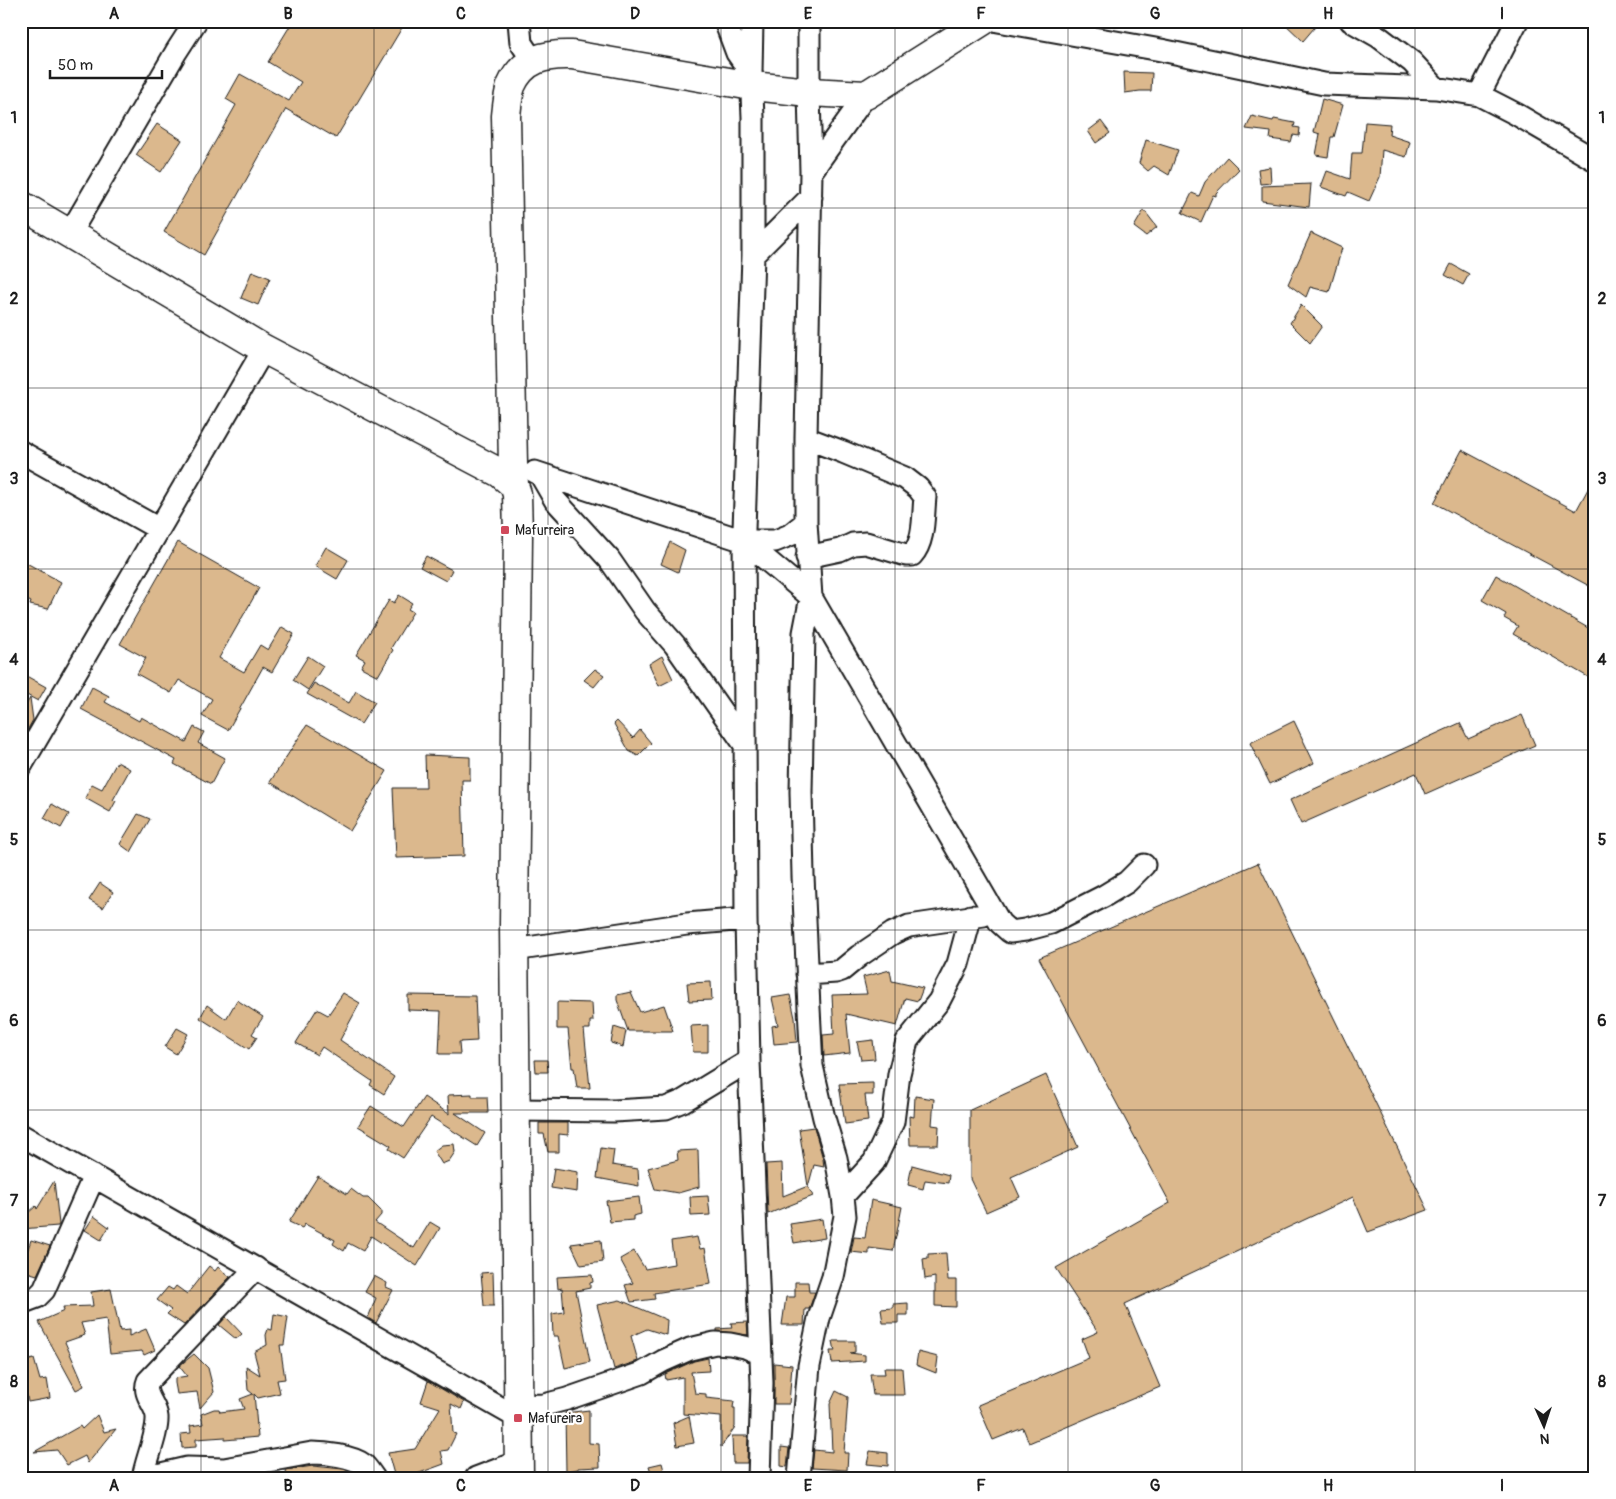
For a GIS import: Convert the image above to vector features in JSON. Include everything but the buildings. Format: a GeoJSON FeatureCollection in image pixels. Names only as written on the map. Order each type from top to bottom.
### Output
{"type":"FeatureCollection","features":[{"type":"Feature","properties":{"kind":"main road"},"geometry":{"type":"LineString","coordinates":[[519,1470],[514,950],[518,535],[517,494],[514,475],[506,116],[511,86],[524,67],[542,56],[558,54],[752,80],[809,92],[866,95],[983,21]]}},
{"type":"Feature","properties":{"kind":"main road"},"geometry":{"type":"LineString","coordinates":[[21,205],[264,348],[500,473],[514,475]]}},
{"type":"Feature","properties":{"kind":"street"},"geometry":{"type":"LineString","coordinates":[[70,233],[196,21]]}},
{"type":"Feature","properties":{"kind":"street"},"geometry":{"type":"LineString","coordinates":[[725,21],[737,53],[752,80]]}},
{"type":"Feature","properties":{"kind":"street"},"geometry":{"type":"LineString","coordinates":[[752,21],[754,117],[753,255],[744,541],[746,919],[762,1383],[759,1478]]}},
{"type":"Feature","properties":{"kind":"street"},"geometry":{"type":"LineString","coordinates":[[799,1478],[809,1366],[819,1318],[833,1277],[845,1216],[836,1158],[824,1118],[812,1066],[803,876],[801,792],[804,633],[811,597],[806,522],[811,197],[809,21]]}},
{"type":"Feature","properties":{"kind":"street"},"geometry":{"type":"LineString","coordinates":[[998,21],[1161,50],[1324,84],[1436,88],[1479,95],[1516,114],[1595,160]]}},
{"type":"Feature","properties":{"kind":"street"},"geometry":{"type":"LineString","coordinates":[[1351,21],[1379,37],[1412,62],[1436,88]]}},
{"type":"Feature","properties":{"kind":"street"},"geometry":{"type":"LineString","coordinates":[[1479,95],[1517,21]]}},
{"type":"Feature","properties":{"kind":"street"},"geometry":{"type":"LineString","coordinates":[[515,24],[521,43],[533,61]]}},
{"type":"Feature","properties":{"kind":"street"},"geometry":{"type":"LineString","coordinates":[[811,172],[866,95]]}},
{"type":"Feature","properties":{"kind":"street"},"geometry":{"type":"LineString","coordinates":[[753,255],[811,197]]}},
{"type":"Feature","properties":{"kind":"street"},"geometry":{"type":"LineString","coordinates":[[21,766],[264,348]]}},
{"type":"Feature","properties":{"kind":"street"},"geometry":{"type":"LineString","coordinates":[[806,438],[905,478],[918,488],[925,497],[921,536],[918,549],[912,555],[906,555],[866,542],[808,557]]}},
{"type":"Feature","properties":{"kind":"street"},"geometry":{"type":"LineString","coordinates":[[21,452],[158,530]]}},
{"type":"Feature","properties":{"kind":"street"},"geometry":{"type":"LineString","coordinates":[[514,475],[540,474],[744,541],[774,541],[790,534],[806,522]]}},
{"type":"Feature","properties":{"kind":"street"},"geometry":{"type":"LineString","coordinates":[[540,474],[555,500],[609,559],[645,610],[676,645],[745,745]]}},
{"type":"Feature","properties":{"kind":"street"},"geometry":{"type":"LineString","coordinates":[[744,541],[811,597],[994,913],[1000,923],[1010,932],[1051,923],[1127,882],[1144,865]]}},
{"type":"Feature","properties":{"kind":"street"},"geometry":{"type":"LineString","coordinates":[[807,974],[842,970],[893,933],[909,926],[994,913]]}},
{"type":"Feature","properties":{"kind":"street"},"geometry":{"type":"LineString","coordinates":[[843,1196],[874,1162],[893,1122],[899,1074],[907,1041],[939,1001],[958,964],[971,916]]}},
{"type":"Feature","properties":{"kind":"street"},"geometry":{"type":"LineString","coordinates":[[514,950],[687,924],[746,919]]}},
{"type":"Feature","properties":{"kind":"street"},"geometry":{"type":"LineString","coordinates":[[516,1110],[614,1111],[666,1108],[683,1101],[750,1061]]}},
{"type":"Feature","properties":{"kind":"street"},"geometry":{"type":"LineString","coordinates":[[21,1135],[256,1268],[518,1412],[566,1399],[642,1373],[663,1361],[690,1350],[715,1343],[745,1347],[761,1354]]}},
{"type":"Feature","properties":{"kind":"street"},"geometry":{"type":"LineString","coordinates":[[21,1303],[37,1297],[44,1290],[94,1176]]}},
{"type":"Feature","properties":{"kind":"street"},"geometry":{"type":"LineString","coordinates":[[256,1268],[148,1381],[146,1388],[148,1397],[155,1409],[157,1421],[144,1478],[186,1468],[225,1474],[312,1453],[342,1456],[362,1464],[374,1478]]}},
{"type":"Feature","properties":{"kind":"street"},"geometry":{"type":"LineString","coordinates":[[476,1478],[519,1470]]}},
{"type":"Feature","properties":{"kind":"place","name":"Mafurreira"},"geometry":{"type":"Point","coordinates":[505,530]}},
{"type":"Feature","properties":{"kind":"place","name":"Mafureira"},"geometry":{"type":"Point","coordinates":[518,1418]}}]}
